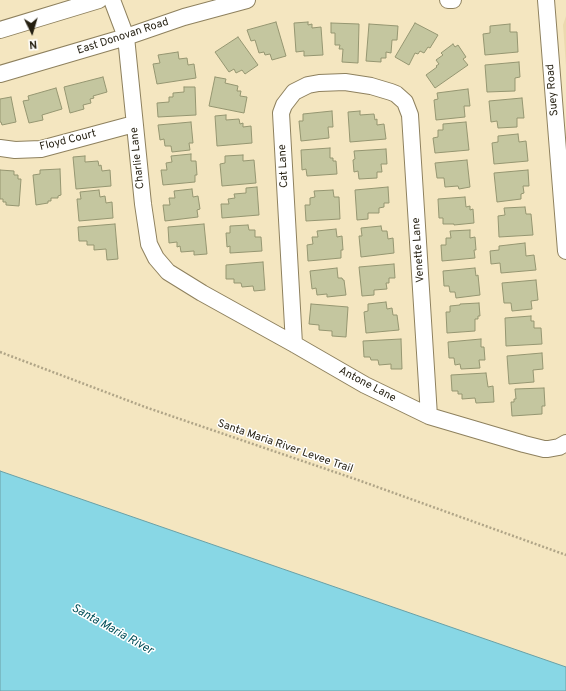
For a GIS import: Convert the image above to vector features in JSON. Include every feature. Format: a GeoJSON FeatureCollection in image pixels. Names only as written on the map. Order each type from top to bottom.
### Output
{"type":"FeatureCollection","features":[{"type":"Feature","properties":{"kind":"street"},"geometry":{"type":"LineString","coordinates":[[0,30],[99,0]]}},
{"type":"Feature","properties":{"kind":"street","name":"Charlie Lane"},"geometry":{"type":"LineString","coordinates":[[112,0],[126,37],[134,124],[149,244],[156,258],[168,272],[202,293]]}},
{"type":"Feature","properties":{"kind":"street","name":"East Donovan Road"},"geometry":{"type":"LineString","coordinates":[[0,74],[126,37],[184,17],[247,0]]}},
{"type":"Feature","properties":{"kind":"street"},"geometry":{"type":"LineString","coordinates":[[448,0],[453,0]]}},
{"type":"Feature","properties":{"kind":"street","name":"Suey Road"},"geometry":{"type":"LineString","coordinates":[[546,0],[566,251]]}},
{"type":"Feature","properties":{"kind":"street","name":"Cat Lane"},"geometry":{"type":"LineString","coordinates":[[294,344],[281,113],[284,105],[294,92],[308,85],[319,83],[345,82],[371,86],[391,92]]}},
{"type":"Feature","properties":{"kind":"street","name":"Venette Lane"},"geometry":{"type":"LineString","coordinates":[[391,92],[396,94],[405,102],[410,115],[429,416]]}},
{"type":"Feature","properties":{"kind":"street","name":"Floyd Court"},"geometry":{"type":"LineString","coordinates":[[0,148],[15,150],[41,149],[134,124]]}},
{"type":"Feature","properties":{"kind":"street","name":"Antone Lane"},"geometry":{"type":"LineString","coordinates":[[202,293],[365,385],[429,416],[524,444],[548,449],[560,447],[566,443]]}},
{"type":"Feature","properties":{"kind":"path","name":"Santa Maria River Levee Trail"},"geometry":{"type":"LineString","coordinates":[[0,352],[145,407],[358,480],[566,555]]}},
{"type":"Feature","properties":{"kind":"shaded area"},"geometry":{"type":"Polygon","coordinates":[[[566,16],[566,66],[563,25],[566,16]]]}},
{"type":"Feature","properties":{"kind":"water","name":"Santa Maria River"},"geometry":{"type":"Polygon","coordinates":[[[0,471],[566,667],[566,691],[0,691],[0,471]]]}},
{"type":"Feature","properties":{"kind":"building"},"geometry":{"type":"Polygon","coordinates":[[[276,22],[286,56],[272,60],[270,54],[265,55],[264,52],[259,53],[255,40],[251,41],[247,30],[276,22]]]}},
{"type":"Feature","properties":{"kind":"building"},"geometry":{"type":"Polygon","coordinates":[[[308,22],[308,25],[312,24],[312,28],[321,27],[323,55],[304,56],[304,51],[296,52],[294,23],[308,22]]]}},
{"type":"Feature","properties":{"kind":"building"},"geometry":{"type":"Polygon","coordinates":[[[331,23],[359,24],[358,63],[342,62],[343,49],[339,49],[340,45],[335,45],[335,33],[331,33],[331,23]]]}},
{"type":"Feature","properties":{"kind":"building"},"geometry":{"type":"Polygon","coordinates":[[[415,23],[438,35],[430,48],[428,47],[424,53],[420,51],[418,54],[415,53],[409,65],[395,57],[415,23]]]}},
{"type":"Feature","properties":{"kind":"building"},"geometry":{"type":"Polygon","coordinates":[[[369,24],[398,26],[397,40],[392,40],[391,53],[386,52],[386,58],[381,58],[381,62],[366,61],[369,24]]]}},
{"type":"Feature","properties":{"kind":"building"},"geometry":{"type":"Polygon","coordinates":[[[510,24],[510,32],[517,32],[518,52],[485,55],[483,34],[490,33],[490,26],[510,24]]]}},
{"type":"Feature","properties":{"kind":"building"},"geometry":{"type":"Polygon","coordinates":[[[238,37],[258,65],[245,74],[242,70],[236,73],[234,69],[229,72],[215,52],[238,37]]]}},
{"type":"Feature","properties":{"kind":"building"},"geometry":{"type":"Polygon","coordinates":[[[453,44],[455,47],[458,45],[466,57],[463,59],[468,65],[435,88],[426,75],[437,67],[436,66],[439,64],[436,60],[443,55],[441,53],[453,44]]]}},
{"type":"Feature","properties":{"kind":"building"},"geometry":{"type":"Polygon","coordinates":[[[178,52],[179,59],[187,58],[188,65],[194,64],[196,78],[157,84],[153,64],[160,63],[158,55],[178,52]]]}},
{"type":"Feature","properties":{"kind":"building"},"geometry":{"type":"Polygon","coordinates":[[[519,62],[520,77],[515,78],[515,91],[487,92],[485,65],[519,62]]]}},
{"type":"Feature","properties":{"kind":"building"},"geometry":{"type":"Polygon","coordinates":[[[103,77],[107,92],[93,96],[94,98],[90,99],[91,103],[83,105],[84,109],[70,113],[64,87],[103,77]]]}},
{"type":"Feature","properties":{"kind":"building"},"geometry":{"type":"Polygon","coordinates":[[[215,77],[226,79],[225,83],[238,86],[237,91],[241,91],[240,96],[247,97],[244,113],[209,106],[215,77]]]}},
{"type":"Feature","properties":{"kind":"building"},"geometry":{"type":"Polygon","coordinates":[[[184,87],[195,87],[196,115],[158,117],[157,103],[169,102],[169,97],[173,97],[173,93],[184,92],[184,87]]]}},
{"type":"Feature","properties":{"kind":"building"},"geometry":{"type":"Polygon","coordinates":[[[56,88],[62,109],[42,115],[43,120],[29,123],[23,101],[29,100],[28,96],[56,88]]]}},
{"type":"Feature","properties":{"kind":"building"},"geometry":{"type":"Polygon","coordinates":[[[468,89],[470,106],[464,106],[465,117],[436,120],[434,100],[438,99],[437,93],[468,89]]]}},
{"type":"Feature","properties":{"kind":"building"},"geometry":{"type":"Polygon","coordinates":[[[11,97],[16,122],[2,125],[0,122],[0,99],[11,97]]]}},
{"type":"Feature","properties":{"kind":"building"},"geometry":{"type":"Polygon","coordinates":[[[522,98],[524,118],[517,118],[517,127],[498,128],[497,121],[491,122],[489,101],[522,98]]]}},
{"type":"Feature","properties":{"kind":"building"},"geometry":{"type":"Polygon","coordinates":[[[332,111],[333,127],[328,127],[329,138],[301,141],[299,121],[303,121],[303,114],[332,111]]]}},
{"type":"Feature","properties":{"kind":"building"},"geometry":{"type":"Polygon","coordinates":[[[360,111],[360,115],[374,114],[375,120],[377,119],[377,125],[384,124],[386,139],[350,142],[348,112],[360,111]]]}},
{"type":"Feature","properties":{"kind":"building"},"geometry":{"type":"Polygon","coordinates":[[[226,115],[226,120],[239,119],[240,124],[243,123],[243,127],[251,126],[252,143],[217,146],[215,116],[226,115]]]}},
{"type":"Feature","properties":{"kind":"building"},"geometry":{"type":"Polygon","coordinates":[[[191,122],[193,143],[189,143],[190,150],[172,152],[171,146],[165,146],[164,139],[160,140],[158,125],[191,122]]]}},
{"type":"Feature","properties":{"kind":"building"},"geometry":{"type":"Polygon","coordinates":[[[466,122],[469,150],[435,153],[433,138],[438,137],[438,130],[443,130],[443,124],[466,122]]]}},
{"type":"Feature","properties":{"kind":"building"},"geometry":{"type":"Polygon","coordinates":[[[518,134],[519,142],[526,141],[528,161],[494,164],[492,143],[498,142],[498,136],[518,134]]]}},
{"type":"Feature","properties":{"kind":"building"},"geometry":{"type":"Polygon","coordinates":[[[330,148],[330,158],[333,158],[333,161],[336,161],[337,174],[307,176],[306,169],[302,170],[301,150],[330,148]]]}},
{"type":"Feature","properties":{"kind":"building"},"geometry":{"type":"Polygon","coordinates":[[[386,149],[387,164],[381,164],[382,172],[377,172],[377,178],[359,179],[358,171],[354,172],[354,151],[386,149]]]}},
{"type":"Feature","properties":{"kind":"building"},"geometry":{"type":"Polygon","coordinates":[[[191,154],[191,161],[196,161],[197,175],[195,175],[195,182],[163,185],[161,170],[167,170],[166,163],[172,162],[171,156],[191,154]]]}},
{"type":"Feature","properties":{"kind":"building"},"geometry":{"type":"Polygon","coordinates":[[[243,155],[243,161],[254,160],[256,183],[222,186],[220,164],[225,163],[225,156],[243,155]]]}},
{"type":"Feature","properties":{"kind":"building"},"geometry":{"type":"Polygon","coordinates":[[[85,156],[85,162],[98,161],[99,166],[101,165],[102,171],[110,170],[111,186],[76,189],[73,157],[85,156]]]}},
{"type":"Feature","properties":{"kind":"building"},"geometry":{"type":"Polygon","coordinates":[[[467,160],[470,187],[459,189],[458,186],[445,187],[444,178],[437,178],[435,163],[467,160]]]}},
{"type":"Feature","properties":{"kind":"building"},"geometry":{"type":"Polygon","coordinates":[[[60,169],[61,195],[58,196],[58,198],[51,198],[51,201],[48,201],[48,203],[36,205],[33,175],[40,174],[40,170],[60,169]]]}},
{"type":"Feature","properties":{"kind":"building"},"geometry":{"type":"Polygon","coordinates":[[[0,170],[14,171],[14,175],[18,175],[18,179],[21,179],[19,206],[6,205],[6,202],[3,202],[3,199],[0,199],[0,170]]]}},
{"type":"Feature","properties":{"kind":"building"},"geometry":{"type":"Polygon","coordinates":[[[528,170],[529,186],[523,186],[524,193],[521,194],[521,199],[497,202],[494,173],[528,170]]]}},
{"type":"Feature","properties":{"kind":"building"},"geometry":{"type":"Polygon","coordinates":[[[257,187],[259,215],[222,218],[221,204],[229,204],[228,199],[235,198],[234,194],[246,193],[246,188],[257,187]]]}},
{"type":"Feature","properties":{"kind":"building"},"geometry":{"type":"Polygon","coordinates":[[[388,187],[389,203],[384,203],[384,207],[379,208],[379,213],[368,213],[368,219],[357,220],[355,190],[388,187]]]}},
{"type":"Feature","properties":{"kind":"building"},"geometry":{"type":"Polygon","coordinates":[[[192,189],[193,197],[198,196],[200,209],[197,210],[198,217],[165,221],[163,205],[170,205],[169,198],[175,198],[174,191],[192,189]]]}},
{"type":"Feature","properties":{"kind":"building"},"geometry":{"type":"Polygon","coordinates":[[[99,190],[100,197],[105,196],[106,203],[112,202],[113,218],[79,221],[77,199],[81,199],[80,192],[99,190]]]}},
{"type":"Feature","properties":{"kind":"building"},"geometry":{"type":"Polygon","coordinates":[[[333,190],[334,197],[339,197],[340,219],[306,221],[305,205],[310,205],[310,198],[315,197],[314,191],[333,190]]]}},
{"type":"Feature","properties":{"kind":"building"},"geometry":{"type":"Polygon","coordinates":[[[465,197],[466,207],[470,206],[470,210],[473,209],[474,223],[454,225],[443,224],[443,218],[439,218],[438,199],[465,197]]]}},
{"type":"Feature","properties":{"kind":"building"},"geometry":{"type":"Polygon","coordinates":[[[525,207],[526,214],[531,214],[533,235],[499,237],[498,216],[505,215],[504,208],[525,207]]]}},
{"type":"Feature","properties":{"kind":"building"},"geometry":{"type":"Polygon","coordinates":[[[115,224],[118,259],[107,260],[106,249],[94,250],[94,245],[87,245],[87,241],[79,241],[78,227],[115,224]]]}},
{"type":"Feature","properties":{"kind":"building"},"geometry":{"type":"Polygon","coordinates":[[[204,224],[207,254],[194,255],[194,251],[181,252],[180,246],[177,247],[177,242],[169,243],[168,227],[204,224]]]}},
{"type":"Feature","properties":{"kind":"building"},"geometry":{"type":"Polygon","coordinates":[[[248,225],[249,230],[255,230],[255,237],[261,237],[262,251],[230,253],[230,246],[227,247],[226,233],[230,233],[230,226],[248,225]]]}},
{"type":"Feature","properties":{"kind":"building"},"geometry":{"type":"Polygon","coordinates":[[[381,226],[382,231],[387,231],[388,239],[393,238],[394,253],[361,257],[359,236],[362,236],[361,228],[381,226]]]}},
{"type":"Feature","properties":{"kind":"building"},"geometry":{"type":"Polygon","coordinates":[[[336,229],[337,237],[342,236],[343,250],[341,250],[341,258],[308,261],[307,245],[313,244],[312,237],[318,237],[317,231],[336,229]]]}},
{"type":"Feature","properties":{"kind":"building"},"geometry":{"type":"Polygon","coordinates":[[[470,230],[470,238],[475,237],[475,258],[442,261],[441,245],[446,245],[446,238],[451,238],[450,231],[470,230]]]}},
{"type":"Feature","properties":{"kind":"building"},"geometry":{"type":"Polygon","coordinates":[[[525,243],[526,256],[534,255],[536,270],[501,273],[500,263],[491,264],[490,251],[499,250],[499,246],[525,243]]]}},
{"type":"Feature","properties":{"kind":"building"},"geometry":{"type":"Polygon","coordinates":[[[263,262],[265,290],[254,291],[253,286],[242,287],[241,283],[234,283],[234,279],[226,279],[226,265],[263,262]]]}},
{"type":"Feature","properties":{"kind":"building"},"geometry":{"type":"Polygon","coordinates":[[[394,264],[395,278],[389,278],[389,283],[386,283],[387,289],[374,290],[374,295],[362,296],[359,267],[394,264]]]}},
{"type":"Feature","properties":{"kind":"building"},"geometry":{"type":"Polygon","coordinates":[[[337,268],[338,278],[342,278],[344,280],[346,295],[327,297],[327,294],[317,295],[316,288],[312,289],[310,271],[337,268]]]}},
{"type":"Feature","properties":{"kind":"building"},"geometry":{"type":"Polygon","coordinates":[[[475,268],[476,276],[478,275],[480,295],[456,298],[455,292],[450,292],[449,286],[444,286],[443,271],[475,268]]]}},
{"type":"Feature","properties":{"kind":"building"},"geometry":{"type":"Polygon","coordinates":[[[536,280],[538,300],[531,301],[532,309],[512,311],[511,303],[504,303],[502,283],[536,280]]]}},
{"type":"Feature","properties":{"kind":"building"},"geometry":{"type":"Polygon","coordinates":[[[386,302],[387,309],[392,308],[393,315],[397,315],[399,330],[366,333],[364,312],[368,311],[368,304],[386,302]]]}},
{"type":"Feature","properties":{"kind":"building"},"geometry":{"type":"Polygon","coordinates":[[[479,303],[480,316],[478,316],[478,319],[475,319],[475,331],[447,333],[446,312],[450,312],[450,306],[479,303]]]}},
{"type":"Feature","properties":{"kind":"building"},"geometry":{"type":"Polygon","coordinates":[[[311,304],[348,307],[346,337],[332,336],[332,331],[319,330],[319,325],[309,324],[311,304]]]}},
{"type":"Feature","properties":{"kind":"building"},"geometry":{"type":"Polygon","coordinates":[[[531,316],[531,321],[534,321],[534,328],[541,328],[542,344],[506,346],[505,318],[531,316]]]}},
{"type":"Feature","properties":{"kind":"building"},"geometry":{"type":"Polygon","coordinates":[[[401,339],[402,369],[391,369],[391,364],[379,365],[378,360],[371,360],[370,357],[364,357],[363,341],[401,339]]]}},
{"type":"Feature","properties":{"kind":"building"},"geometry":{"type":"Polygon","coordinates":[[[481,339],[481,347],[484,347],[485,360],[479,360],[480,368],[461,369],[460,364],[455,365],[454,358],[449,358],[448,342],[481,339]]]}},
{"type":"Feature","properties":{"kind":"building"},"geometry":{"type":"Polygon","coordinates":[[[542,353],[543,369],[533,370],[534,382],[509,384],[507,356],[542,353]]]}},
{"type":"Feature","properties":{"kind":"building"},"geometry":{"type":"Polygon","coordinates":[[[486,373],[488,387],[493,386],[494,402],[476,403],[475,398],[462,399],[462,394],[458,394],[458,391],[452,391],[451,375],[486,373]]]}},
{"type":"Feature","properties":{"kind":"building"},"geometry":{"type":"Polygon","coordinates":[[[544,388],[545,406],[542,406],[542,414],[512,416],[511,402],[514,402],[514,399],[516,399],[515,389],[544,388]]]}}]}
